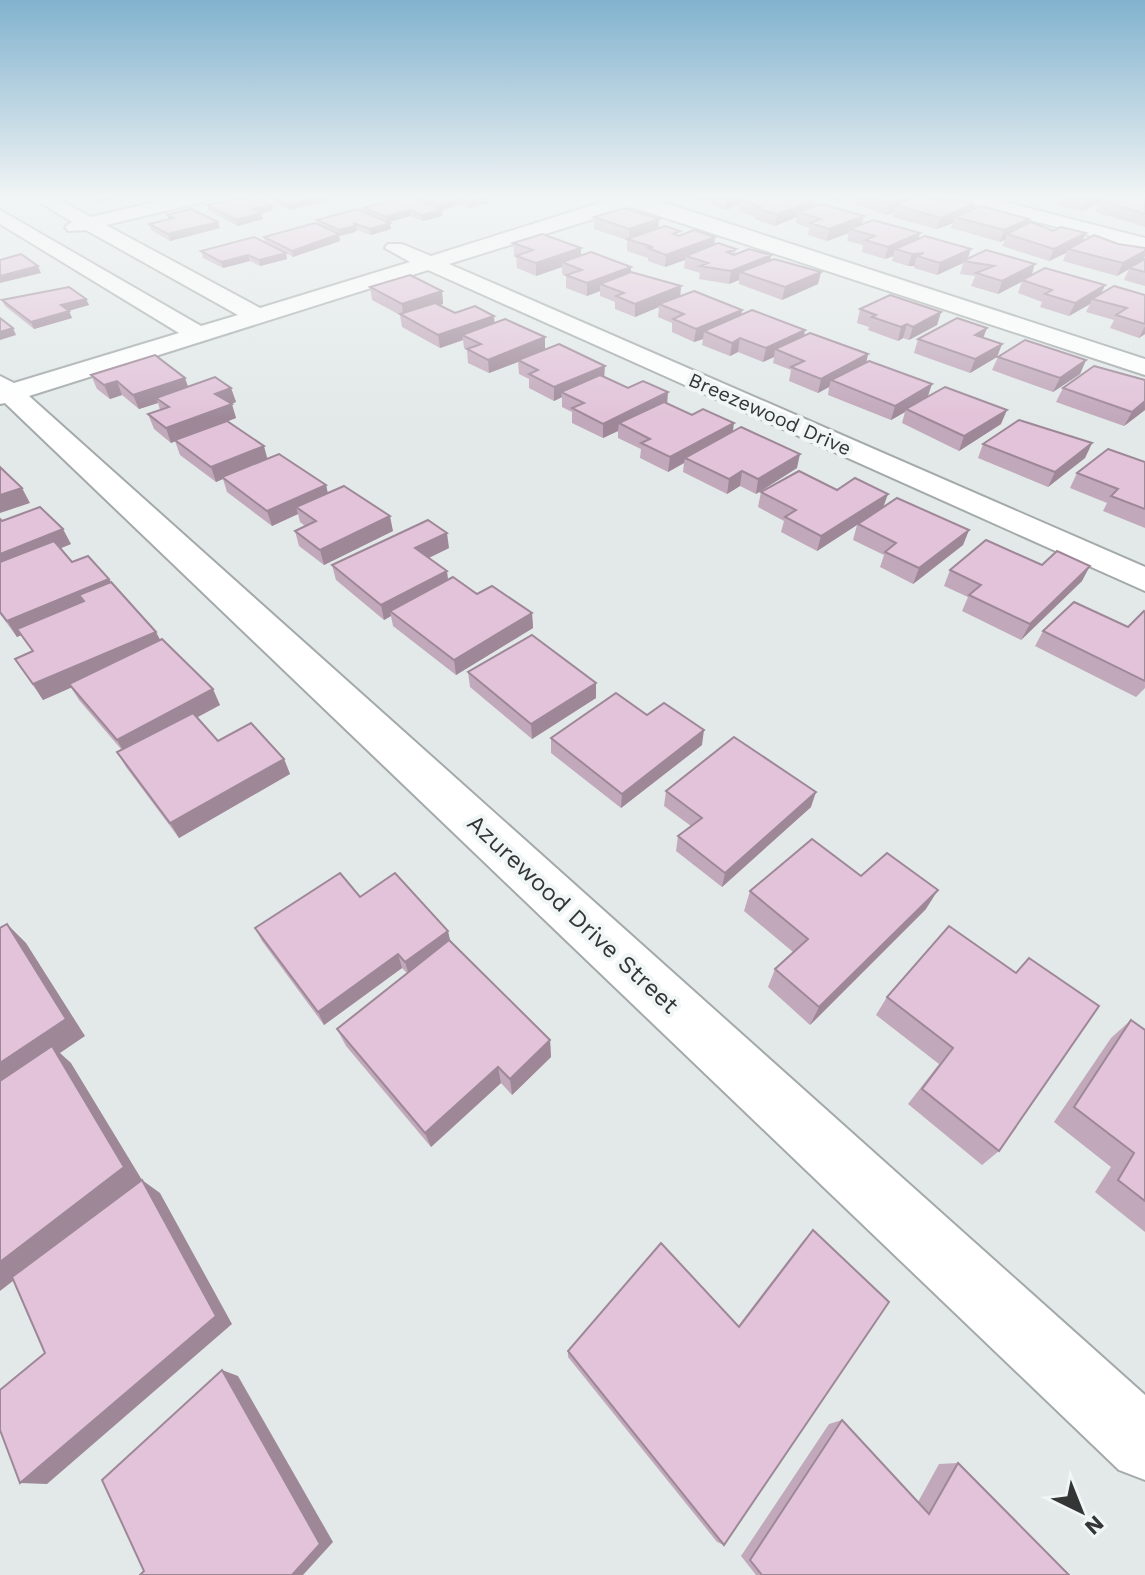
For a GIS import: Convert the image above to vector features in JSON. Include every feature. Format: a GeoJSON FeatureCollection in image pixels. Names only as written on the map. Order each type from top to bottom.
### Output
{"type":"FeatureCollection","features":[{"type":"Feature","properties":{"kind":"street"},"geometry":{"type":"LineString","coordinates":[[92,272],[199,335]]}},
{"type":"Feature","properties":{"kind":"street"},"geometry":{"type":"LineString","coordinates":[[176,272],[257,316]]}},
{"type":"Feature","properties":{"kind":"street"},"geometry":{"type":"LineString","coordinates":[[4,391],[199,335],[375,272]]}},
{"type":"Feature","properties":{"kind":"street","name":"Breezewood Drive"},"geometry":{"type":"LineString","coordinates":[[470,272],[1145,580]]}},
{"type":"Feature","properties":{"kind":"street"},"geometry":{"type":"LineString","coordinates":[[853,272],[1145,367]]}},
{"type":"Feature","properties":{"kind":"street"},"geometry":{"type":"LineString","coordinates":[[136,324],[254,290]]}},
{"type":"Feature","properties":{"kind":"street","name":"Azurewood Drive Street"},"geometry":{"type":"LineString","coordinates":[[4,391],[1145,1444]]}},
{"type":"Feature","properties":{"kind":"building"},"geometry":{"type":"Polygon","coordinates":[[[577,272],[619,272],[587,283],[566,275],[577,272]]]}},
{"type":"Feature","properties":{"kind":"building"},"geometry":{"type":"Polygon","coordinates":[[[631,272],[681,286],[635,304],[616,296],[624,293],[600,284],[631,272]]]}},
{"type":"Feature","properties":{"kind":"building"},"geometry":{"type":"Polygon","coordinates":[[[740,272],[819,272],[821,272],[785,287],[740,272]]]}},
{"type":"Feature","properties":{"kind":"building"},"geometry":{"type":"Polygon","coordinates":[[[980,272],[1020,272],[1002,281],[976,273],[980,272]]]}},
{"type":"Feature","properties":{"kind":"building"},"geometry":{"type":"Polygon","coordinates":[[[1038,272],[1057,272],[1105,285],[1075,303],[1045,294],[1052,290],[1022,280],[1038,272]]]}},
{"type":"Feature","properties":{"kind":"building"},"geometry":{"type":"Polygon","coordinates":[[[410,275],[442,291],[402,304],[370,287],[410,275]]]}},
{"type":"Feature","properties":{"kind":"building"},"geometry":{"type":"Polygon","coordinates":[[[1114,286],[1145,295],[1145,324],[1116,315],[1127,308],[1092,299],[1114,286]]]}},
{"type":"Feature","properties":{"kind":"building"},"geometry":{"type":"Polygon","coordinates":[[[69,287],[86,299],[61,305],[69,311],[31,322],[2,300],[69,287]]]}},
{"type":"Feature","properties":{"kind":"building"},"geometry":{"type":"Polygon","coordinates":[[[694,291],[742,310],[696,329],[673,319],[684,314],[659,304],[694,291]]]}},
{"type":"Feature","properties":{"kind":"building"},"geometry":{"type":"Polygon","coordinates":[[[890,295],[941,312],[913,327],[907,324],[901,327],[872,317],[876,315],[860,309],[890,295]]]}},
{"type":"Feature","properties":{"kind":"building"},"geometry":{"type":"Polygon","coordinates":[[[435,303],[455,313],[475,306],[494,316],[438,335],[400,314],[435,303]]]}},
{"type":"Feature","properties":{"kind":"building"},"geometry":{"type":"Polygon","coordinates":[[[752,310],[805,330],[766,348],[740,338],[732,343],[704,331],[752,310]]]}},
{"type":"Feature","properties":{"kind":"building"},"geometry":{"type":"Polygon","coordinates":[[[0,318],[13,328],[0,332],[0,318]]]}},
{"type":"Feature","properties":{"kind":"building"},"geometry":{"type":"Polygon","coordinates":[[[957,318],[987,328],[975,335],[1002,344],[975,359],[918,339],[957,318]]]}},
{"type":"Feature","properties":{"kind":"building"},"geometry":{"type":"Polygon","coordinates":[[[505,319],[545,337],[488,360],[467,349],[481,344],[462,335],[505,319]]]}},
{"type":"Feature","properties":{"kind":"building"},"geometry":{"type":"Polygon","coordinates":[[[810,333],[868,354],[821,379],[791,367],[804,361],[775,349],[810,333]]]}},
{"type":"Feature","properties":{"kind":"building"},"geometry":{"type":"Polygon","coordinates":[[[1025,340],[1086,360],[1060,378],[998,357],[1025,340]]]}},
{"type":"Feature","properties":{"kind":"building"},"geometry":{"type":"Polygon","coordinates":[[[559,344],[605,366],[554,387],[529,374],[538,370],[518,360],[559,344]]]}},
{"type":"Feature","properties":{"kind":"building"},"geometry":{"type":"Polygon","coordinates":[[[155,355],[185,378],[133,395],[117,381],[104,385],[91,375],[155,355]]]}},
{"type":"Feature","properties":{"kind":"building"},"geometry":{"type":"Polygon","coordinates":[[[869,361],[932,384],[895,406],[831,380],[869,361]]]}},
{"type":"Feature","properties":{"kind":"building"},"geometry":{"type":"Polygon","coordinates":[[[1094,366],[1145,380],[1145,401],[1132,412],[1063,388],[1094,366]]]}},
{"type":"Feature","properties":{"kind":"building"},"geometry":{"type":"Polygon","coordinates":[[[600,375],[628,388],[643,381],[668,392],[603,424],[572,408],[584,403],[561,392],[600,375]]]}},
{"type":"Feature","properties":{"kind":"building"},"geometry":{"type":"Polygon","coordinates":[[[215,377],[231,388],[215,394],[232,404],[166,428],[148,414],[169,407],[156,398],[215,377]]]}},
{"type":"Feature","properties":{"kind":"building"},"geometry":{"type":"Polygon","coordinates":[[[945,387],[1007,410],[964,436],[906,409],[945,387]]]}},
{"type":"Feature","properties":{"kind":"building"},"geometry":{"type":"Polygon","coordinates":[[[664,402],[692,415],[703,409],[734,423],[670,457],[641,443],[650,439],[619,423],[664,402]]]}},
{"type":"Feature","properties":{"kind":"building"},"geometry":{"type":"Polygon","coordinates":[[[1019,420],[1092,443],[1055,472],[983,444],[1019,420]]]}},
{"type":"Feature","properties":{"kind":"building"},"geometry":{"type":"Polygon","coordinates":[[[227,421],[264,446],[211,467],[175,440],[227,421]]]}},
{"type":"Feature","properties":{"kind":"building"},"geometry":{"type":"Polygon","coordinates":[[[741,427],[800,454],[758,479],[742,471],[729,479],[685,458],[741,427]]]}},
{"type":"Feature","properties":{"kind":"building"},"geometry":{"type":"Polygon","coordinates":[[[1108,449],[1145,462],[1145,509],[1111,496],[1118,489],[1077,473],[1108,449]]]}},
{"type":"Feature","properties":{"kind":"building"},"geometry":{"type":"Polygon","coordinates":[[[279,454],[326,485],[267,511],[222,477],[279,454]]]}},
{"type":"Feature","properties":{"kind":"building"},"geometry":{"type":"Polygon","coordinates":[[[0,467],[22,488],[0,495],[0,467]]]}},
{"type":"Feature","properties":{"kind":"building"},"geometry":{"type":"Polygon","coordinates":[[[799,471],[837,490],[855,478],[888,494],[821,536],[785,517],[796,510],[761,492],[799,471]]]}},
{"type":"Feature","properties":{"kind":"building"},"geometry":{"type":"Polygon","coordinates":[[[344,486],[390,516],[320,550],[295,531],[316,521],[296,507],[344,486]]]}},
{"type":"Feature","properties":{"kind":"building"},"geometry":{"type":"Polygon","coordinates":[[[897,498],[969,530],[919,568],[885,552],[896,543],[858,524],[897,498]]]}},
{"type":"Feature","properties":{"kind":"building"},"geometry":{"type":"Polygon","coordinates":[[[40,507],[63,529],[0,554],[0,519],[2,521],[40,507]]]}},
{"type":"Feature","properties":{"kind":"building"},"geometry":{"type":"Polygon","coordinates":[[[428,520],[447,533],[415,548],[447,571],[381,605],[332,565],[428,520]]]}},
{"type":"Feature","properties":{"kind":"building"},"geometry":{"type":"Polygon","coordinates":[[[986,540],[1042,565],[1057,551],[1090,566],[1030,624],[969,595],[981,585],[950,570],[986,540]]]}},
{"type":"Feature","properties":{"kind":"building"},"geometry":{"type":"Polygon","coordinates":[[[54,541],[72,562],[88,556],[109,579],[7,621],[0,612],[0,562],[54,541]]]}},
{"type":"Feature","properties":{"kind":"building"},"geometry":{"type":"Polygon","coordinates":[[[453,577],[477,594],[492,586],[532,613],[454,660],[390,611],[453,577]]]}},
{"type":"Feature","properties":{"kind":"building"},"geometry":{"type":"Polygon","coordinates":[[[111,582],[156,632],[33,684],[15,659],[33,651],[17,629],[84,601],[79,595],[111,582]]]}},
{"type":"Feature","properties":{"kind":"building"},"geometry":{"type":"Polygon","coordinates":[[[1074,602],[1128,627],[1145,612],[1145,681],[1043,631],[1074,602]]]}},
{"type":"Feature","properties":{"kind":"building"},"geometry":{"type":"Polygon","coordinates":[[[532,635],[596,683],[531,724],[468,672],[532,635]]]}},
{"type":"Feature","properties":{"kind":"building"},"geometry":{"type":"Polygon","coordinates":[[[162,639],[213,689],[117,740],[69,684],[162,639]]]}},
{"type":"Feature","properties":{"kind":"building"},"geometry":{"type":"Polygon","coordinates":[[[616,693],[647,715],[664,703],[704,730],[622,794],[551,738],[616,693]]]}},
{"type":"Feature","properties":{"kind":"building"},"geometry":{"type":"Polygon","coordinates":[[[193,713],[218,741],[251,723],[284,759],[170,823],[117,752],[193,713]]]}},
{"type":"Feature","properties":{"kind":"building"},"geometry":{"type":"Polygon","coordinates":[[[734,737],[816,792],[725,873],[678,836],[702,818],[666,791],[734,737]]]}},
{"type":"Feature","properties":{"kind":"building"},"geometry":{"type":"Polygon","coordinates":[[[812,839],[861,876],[887,853],[938,890],[819,1007],[775,969],[808,939],[750,891],[812,839]]]}},
{"type":"Feature","properties":{"kind":"building"},"geometry":{"type":"Polygon","coordinates":[[[340,873],[360,897],[395,873],[448,931],[405,962],[398,954],[318,1012],[255,928],[340,873]]]}},
{"type":"Feature","properties":{"kind":"building"},"geometry":{"type":"Polygon","coordinates":[[[7,924],[66,1019],[0,1063],[0,928],[7,924]]]}},
{"type":"Feature","properties":{"kind":"building"},"geometry":{"type":"Polygon","coordinates":[[[949,926],[1016,973],[1029,958],[1099,1006],[999,1151],[922,1089],[953,1048],[887,997],[949,926]]]}},
{"type":"Feature","properties":{"kind":"building"},"geometry":{"type":"Polygon","coordinates":[[[449,940],[550,1040],[510,1079],[498,1067],[425,1133],[337,1029],[449,940]]]}},
{"type":"Feature","properties":{"kind":"building"},"geometry":{"type":"Polygon","coordinates":[[[1131,1020],[1145,1030],[1145,1201],[1118,1180],[1134,1153],[1074,1107],[1131,1020]]]}},
{"type":"Feature","properties":{"kind":"building"},"geometry":{"type":"Polygon","coordinates":[[[52,1046],[124,1167],[0,1262],[0,1081],[52,1046]]]}},
{"type":"Feature","properties":{"kind":"building"},"geometry":{"type":"Polygon","coordinates":[[[142,1180],[216,1316],[20,1483],[0,1430],[0,1390],[45,1353],[12,1277],[142,1180]]]}},
{"type":"Feature","properties":{"kind":"building"},"geometry":{"type":"Polygon","coordinates":[[[813,1230],[889,1302],[724,1545],[568,1351],[661,1243],[739,1327],[813,1230]]]}},
{"type":"Feature","properties":{"kind":"building"},"geometry":{"type":"Polygon","coordinates":[[[222,1370],[320,1544],[292,1575],[140,1575],[144,1571],[102,1480],[222,1370]]]}},
{"type":"Feature","properties":{"kind":"building"},"geometry":{"type":"Polygon","coordinates":[[[842,1420],[929,1514],[958,1463],[1069,1575],[762,1575],[750,1560],[842,1420]]]}}]}
